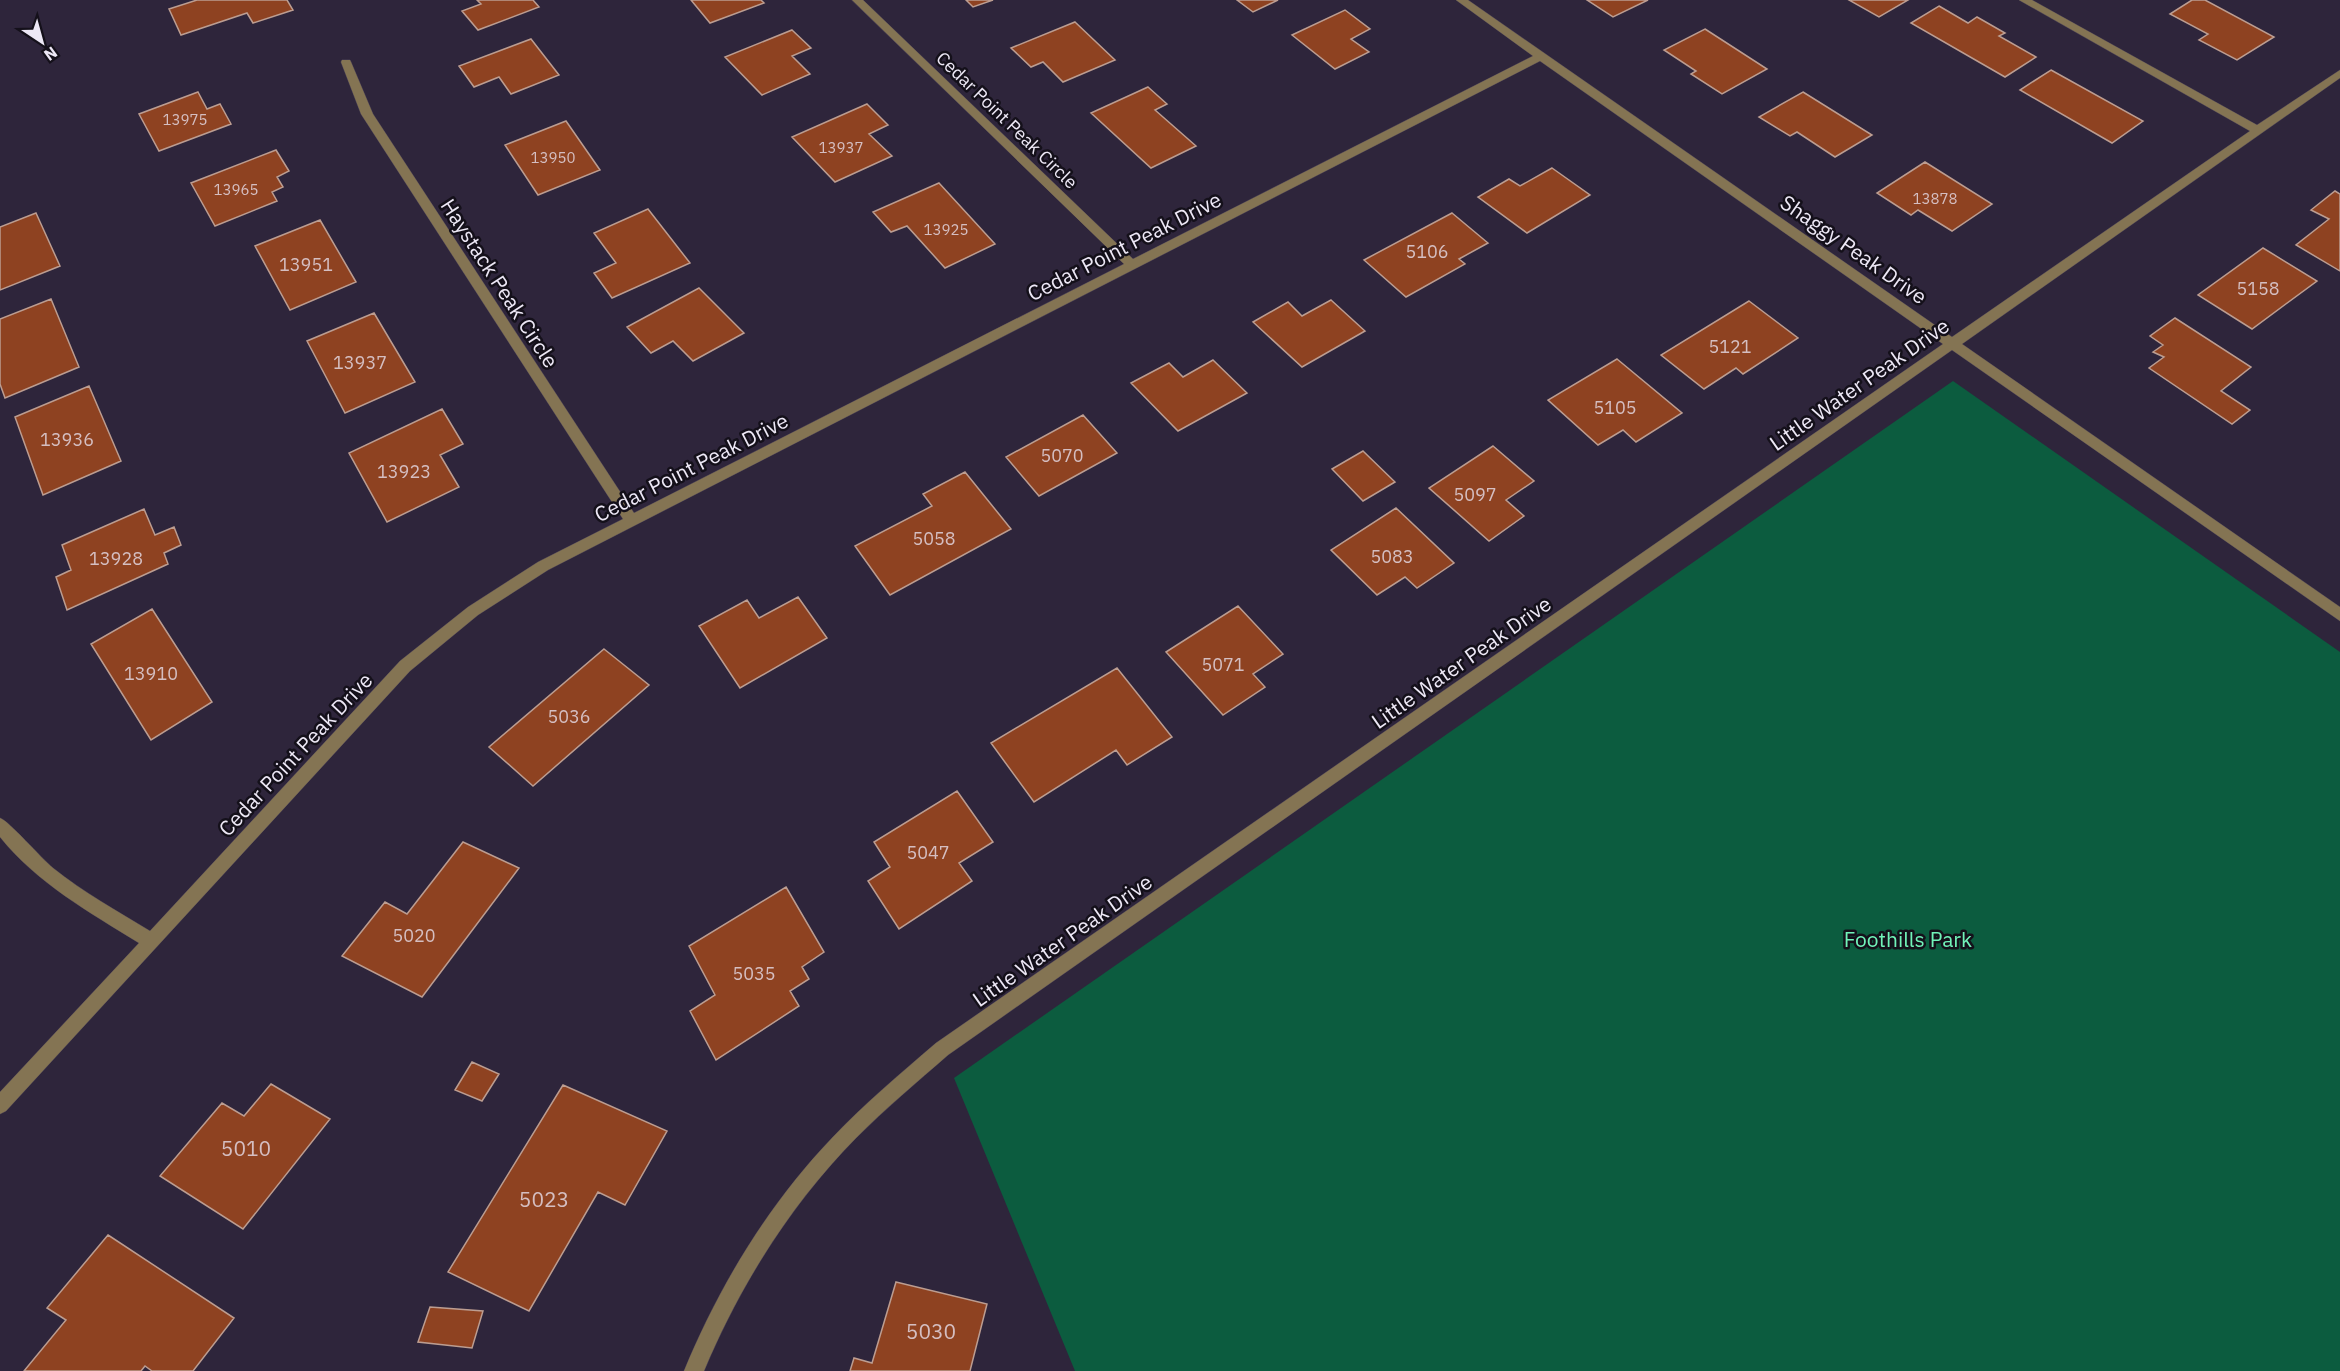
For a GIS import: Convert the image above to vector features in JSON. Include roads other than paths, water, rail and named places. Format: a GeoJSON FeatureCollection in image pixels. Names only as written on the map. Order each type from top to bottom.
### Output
{"type":"FeatureCollection","features":[{"type":"Feature","properties":{"kind":"street","name":"Cedar Point Peak Circle"},"geometry":{"type":"LineString","coordinates":[[857,0],[1132,265]]}},
{"type":"Feature","properties":{"kind":"street","name":"Shaggy Peak Drive"},"geometry":{"type":"LineString","coordinates":[[1461,0],[2340,615]]}},
{"type":"Feature","properties":{"kind":"street"},"geometry":{"type":"LineString","coordinates":[[2024,0],[2259,131]]}},
{"type":"Feature","properties":{"kind":"street","name":"Cedar Point Peak Drive"},"geometry":{"type":"LineString","coordinates":[[0,1105],[405,666],[473,611],[543,566],[1541,56]]}},
{"type":"Feature","properties":{"kind":"street","name":"Haystack Peak Circle"},"geometry":{"type":"LineString","coordinates":[[346,62],[367,114],[632,521]]}},
{"type":"Feature","properties":{"kind":"street","name":"Little Water Peak Drive"},"geometry":{"type":"LineString","coordinates":[[694,1371],[703,1348],[737,1283],[782,1213],[823,1161],[879,1104],[942,1049],[2340,73]]}},
{"type":"Feature","properties":{"kind":"street"},"geometry":{"type":"LineString","coordinates":[[0,825],[12,842],[53,878],[151,941]]}},
{"type":"Feature","properties":{"kind":"park label","name":"Foothills Park"},"geometry":{"type":"Point","coordinates":[1908,939]}}]}
